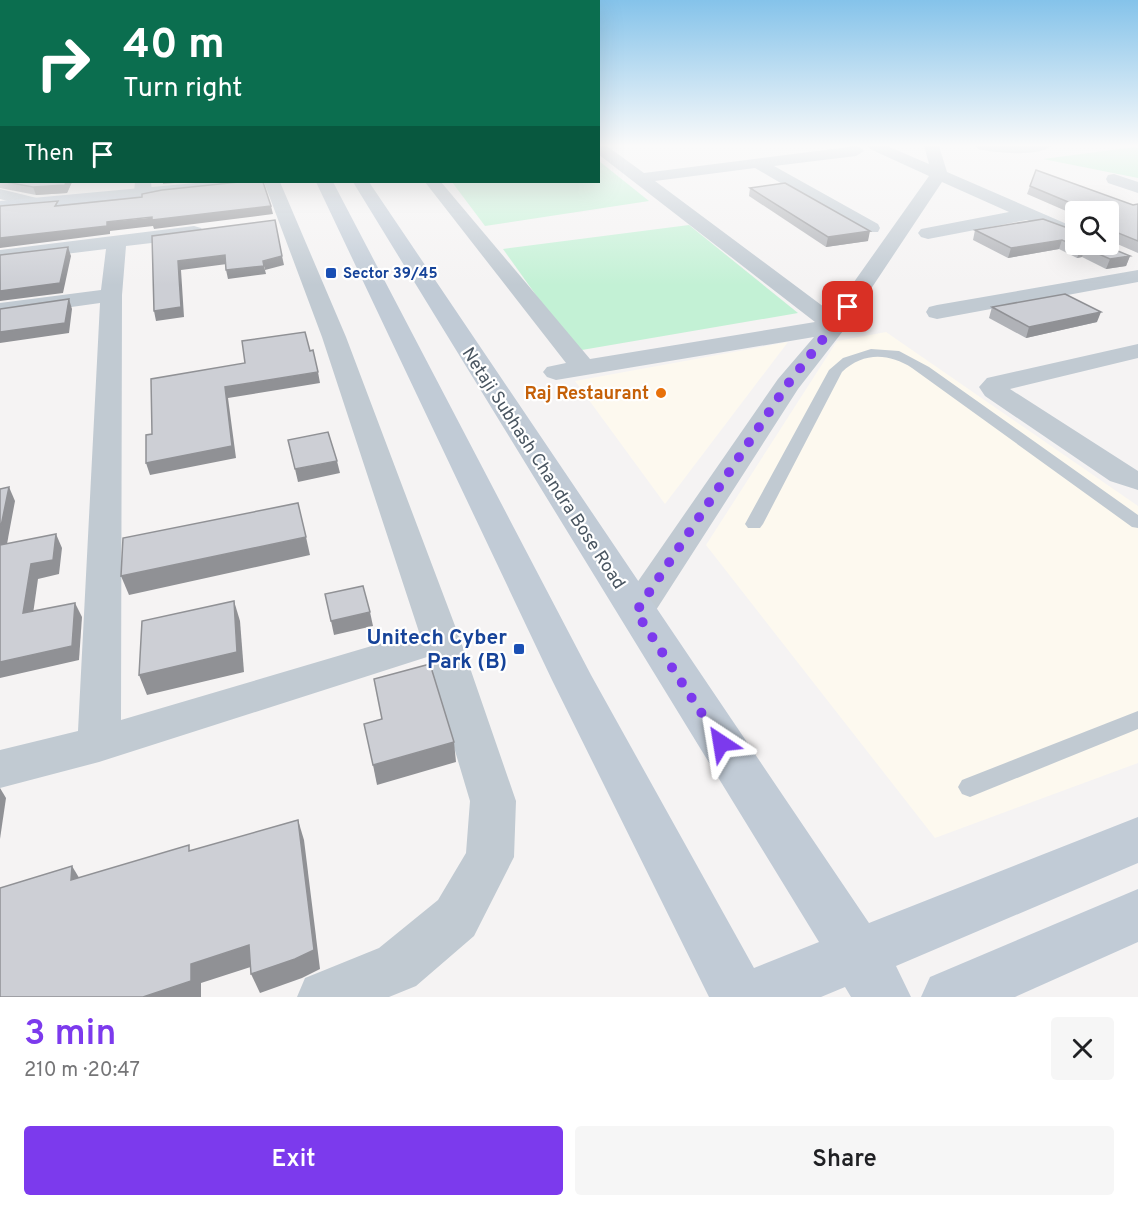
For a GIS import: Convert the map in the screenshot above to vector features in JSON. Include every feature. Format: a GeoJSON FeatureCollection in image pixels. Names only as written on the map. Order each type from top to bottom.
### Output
{"type":"FeatureCollection","features":[{"type":"Feature","properties":{"kind":"main road"},"geometry":{"type":"LineString","coordinates":[[0,207],[101,193]]}},
{"type":"Feature","properties":{"kind":"main road"},"geometry":{"type":"LineString","coordinates":[[329,193],[569,672],[739,997]]}},
{"type":"Feature","properties":{"kind":"main road","name":"Netaji Subhash Chandra Bose Road"},"geometry":{"type":"LineString","coordinates":[[368,193],[869,975]]}},
{"type":"Feature","properties":{"kind":"main road"},"geometry":{"type":"LineString","coordinates":[[753,997],[869,975],[1138,840]]}},
{"type":"Feature","properties":{"kind":"main road"},"geometry":{"type":"LineString","coordinates":[[950,997],[1138,915]]}},
{"type":"Feature","properties":{"kind":"street"},"geometry":{"type":"LineString","coordinates":[[0,194],[30,202],[31,193]]}},
{"type":"Feature","properties":{"kind":"street"},"geometry":{"type":"LineString","coordinates":[[273,193],[275,222],[334,337],[441,639],[493,801],[490,857],[456,918],[397,967],[324,997]]}},
{"type":"Feature","properties":{"kind":"street"},"geometry":{"type":"LineString","coordinates":[[442,193],[583,367]]}},
{"type":"Feature","properties":{"kind":"street"},"geometry":{"type":"LineString","coordinates":[[661,193],[835,326]]}},
{"type":"Feature","properties":{"kind":"street"},"geometry":{"type":"LineString","coordinates":[[809,193],[871,228]]}},
{"type":"Feature","properties":{"kind":"street"},"geometry":{"type":"LineString","coordinates":[[636,612],[787,385],[835,326],[926,193]]}},
{"type":"Feature","properties":{"kind":"street"},"geometry":{"type":"LineString","coordinates":[[981,193],[1065,230]]}},
{"type":"Feature","properties":{"kind":"street"},"geometry":{"type":"LineString","coordinates":[[928,233],[1029,214]]}},
{"type":"Feature","properties":{"kind":"street"},"geometry":{"type":"LineString","coordinates":[[0,256],[207,230]]}},
{"type":"Feature","properties":{"kind":"street"},"geometry":{"type":"LineString","coordinates":[[99,744],[111,295],[117,242]]}},
{"type":"Feature","properties":{"kind":"street"},"geometry":{"type":"LineString","coordinates":[[937,312],[1135,266]]}},
{"type":"Feature","properties":{"kind":"street"},"geometry":{"type":"LineString","coordinates":[[0,310],[111,295]]}},
{"type":"Feature","properties":{"kind":"street"},"geometry":{"type":"LineString","coordinates":[[556,372],[835,326]]}},
{"type":"Feature","properties":{"kind":"street"},"geometry":{"type":"LineString","coordinates":[[1138,351],[996,384],[992,387],[1121,475],[1138,481]]}},
{"type":"Feature","properties":{"kind":"street"},"geometry":{"type":"LineString","coordinates":[[0,769],[99,744],[441,639]]}},
{"type":"Feature","properties":{"kind":"lane"},"geometry":{"type":"LineString","coordinates":[[754,524],[836,370],[841,364],[861,356],[883,353],[906,359],[924,369],[1138,523]]}},
{"type":"Feature","properties":{"kind":"lane"},"geometry":{"type":"LineString","coordinates":[[811,356],[841,364]]}},
{"type":"Feature","properties":{"kind":"lane"},"geometry":{"type":"LineString","coordinates":[[970,787],[1138,720]]}},
{"type":"Feature","properties":{"kind":"shaded area"},"geometry":{"type":"Polygon","coordinates":[[[886,332],[1138,506],[1138,763],[935,838],[706,545],[837,341],[886,332]]]}},
{"type":"Feature","properties":{"kind":"shaded area"},"geometry":{"type":"Polygon","coordinates":[[[788,342],[665,504],[575,381],[788,342]]]}},
{"type":"Feature","properties":{"kind":"green space"},"geometry":{"type":"Polygon","coordinates":[[[460,193],[638,193],[649,201],[485,226],[460,193]]]}},
{"type":"Feature","properties":{"kind":"green space"},"geometry":{"type":"Polygon","coordinates":[[[689,225],[798,313],[576,351],[503,249],[689,225]]]}},
{"type":"Feature","properties":{"kind":"building"},"geometry":{"type":"Polygon","coordinates":[[[267,193],[271,206],[152,220],[152,217],[107,222],[107,226],[0,238],[0,206],[58,201],[55,206],[142,197],[142,194],[267,193]]]}},
{"type":"Feature","properties":{"kind":"building"},"geometry":{"type":"Polygon","coordinates":[[[757,193],[802,193],[870,231],[828,237],[757,193]]]}},
{"type":"Feature","properties":{"kind":"building"},"geometry":{"type":"Polygon","coordinates":[[[1046,193],[1098,193],[1133,205],[1138,204],[1138,241],[1119,233],[1119,201],[1066,201],[1046,193]]]}},
{"type":"Feature","properties":{"kind":"building"},"geometry":{"type":"Polygon","coordinates":[[[1043,219],[1065,227],[1065,241],[1011,248],[975,230],[1043,219]]]}},
{"type":"Feature","properties":{"kind":"building"},"geometry":{"type":"Polygon","coordinates":[[[275,220],[282,256],[263,261],[264,266],[226,270],[225,255],[178,261],[181,307],[154,311],[152,236],[275,220]]]}},
{"type":"Feature","properties":{"kind":"building"},"geometry":{"type":"Polygon","coordinates":[[[68,247],[60,283],[0,291],[0,255],[68,247]]]}},
{"type":"Feature","properties":{"kind":"building"},"geometry":{"type":"Polygon","coordinates":[[[1119,251],[1130,256],[1110,259],[1101,255],[1119,255],[1119,251]]]}},
{"type":"Feature","properties":{"kind":"building"},"geometry":{"type":"Polygon","coordinates":[[[1065,294],[1101,312],[1029,327],[992,307],[1065,294]]]}},
{"type":"Feature","properties":{"kind":"building"},"geometry":{"type":"Polygon","coordinates":[[[69,299],[65,323],[0,332],[0,309],[69,299]]]}},
{"type":"Feature","properties":{"kind":"building"},"geometry":{"type":"Polygon","coordinates":[[[305,332],[310,351],[313,350],[318,372],[225,387],[232,446],[146,463],[146,435],[152,434],[151,379],[245,363],[242,341],[305,332]]]}},
{"type":"Feature","properties":{"kind":"building"},"geometry":{"type":"Polygon","coordinates":[[[328,432],[337,461],[295,469],[288,440],[328,432]]]}},
{"type":"Feature","properties":{"kind":"building"},"geometry":{"type":"Polygon","coordinates":[[[9,487],[0,531],[0,489],[9,487]]]}},
{"type":"Feature","properties":{"kind":"building"},"geometry":{"type":"Polygon","coordinates":[[[298,503],[306,537],[121,576],[123,538],[298,503]]]}},
{"type":"Feature","properties":{"kind":"building"},"geometry":{"type":"Polygon","coordinates":[[[56,534],[53,560],[31,564],[23,613],[75,603],[72,646],[0,662],[0,545],[56,534]]]}},
{"type":"Feature","properties":{"kind":"building"},"geometry":{"type":"Polygon","coordinates":[[[363,586],[370,612],[331,621],[325,594],[363,586]]]}},
{"type":"Feature","properties":{"kind":"building"},"geometry":{"type":"Polygon","coordinates":[[[234,601],[237,652],[139,675],[142,621],[234,601]]]}},
{"type":"Feature","properties":{"kind":"building"},"geometry":{"type":"Polygon","coordinates":[[[430,664],[454,742],[373,765],[364,724],[382,719],[374,679],[430,664]]]}},
{"type":"Feature","properties":{"kind":"building"},"geometry":{"type":"Polygon","coordinates":[[[298,820],[314,950],[251,974],[249,945],[191,964],[191,981],[143,997],[0,997],[0,888],[72,866],[71,880],[189,845],[189,851],[298,820]]]}},
{"type":"Feature","properties":{"kind":"place","name":"Sector 39/45"},"geometry":{"type":"Point","coordinates":[331,273]}},
{"type":"Feature","properties":{"kind":"place","name":"Raj Restaurant"},"geometry":{"type":"Point","coordinates":[661,393]}},
{"type":"Feature","properties":{"kind":"place","name":"Unitech Cyber Park (B)"},"geometry":{"type":"Point","coordinates":[519,649]}},
{"type":"Feature","properties":{"kind":"route"},"geometry":{"type":"LineString","coordinates":[[721,743],[636,612],[787,385],[848,307]]}}]}
